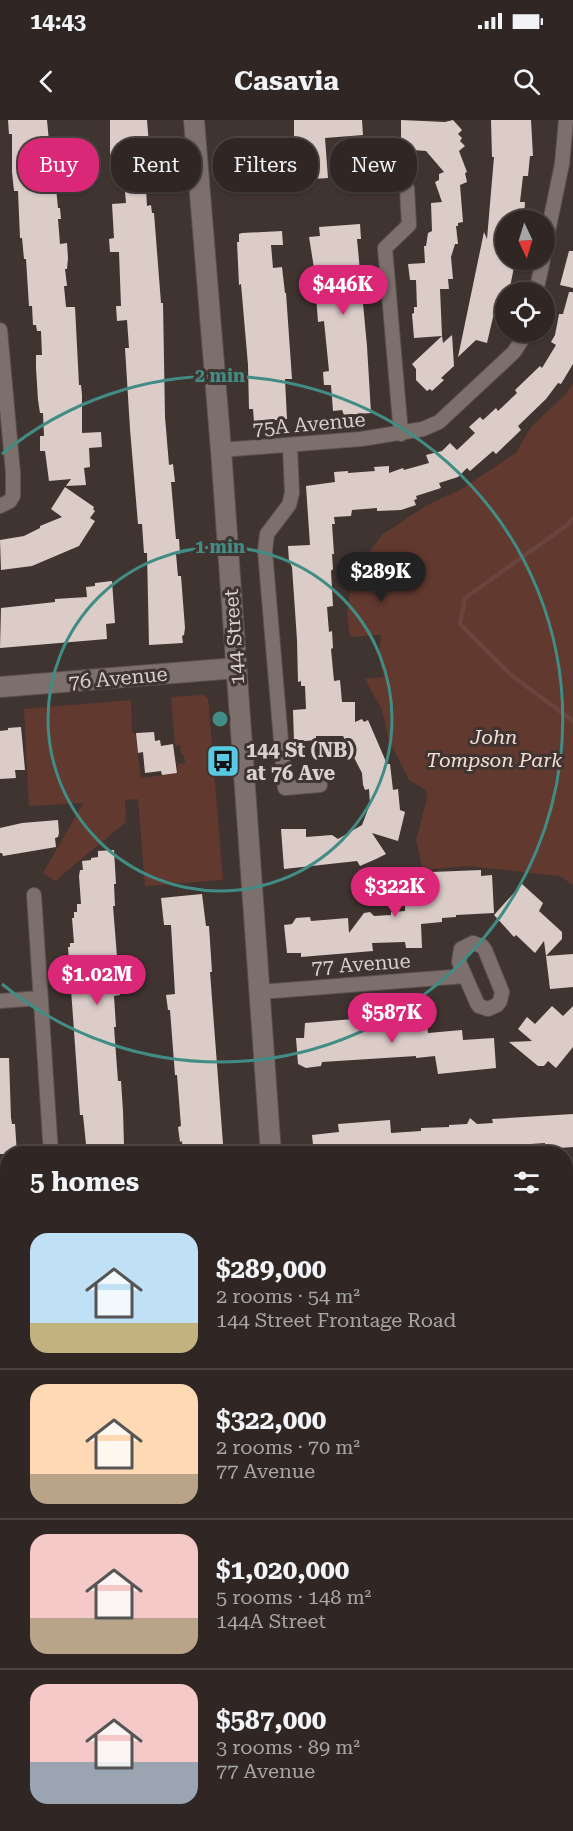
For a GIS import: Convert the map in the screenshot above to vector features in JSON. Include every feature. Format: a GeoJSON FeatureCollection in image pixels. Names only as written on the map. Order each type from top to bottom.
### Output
{"type":"FeatureCollection","features":[{"type":"Feature","properties":{"kind":"main road","name":"144 Street"},"geometry":{"type":"LineString","coordinates":[[194,120],[221,450],[270,1146]]}},
{"type":"Feature","properties":{"kind":"main road","name":"76 Avenue"},"geometry":{"type":"LineString","coordinates":[[0,687],[236,668]]}},
{"type":"Feature","properties":{"kind":"street"},"geometry":{"type":"LineString","coordinates":[[552,210],[562,164],[566,120]]}},
{"type":"Feature","properties":{"kind":"street"},"geometry":{"type":"LineString","coordinates":[[401,434],[386,248],[409,225],[407,192]]}},
{"type":"Feature","properties":{"kind":"street"},"geometry":{"type":"LineString","coordinates":[[0,336],[13,473],[13,495],[5,503]]}},
{"type":"Feature","properties":{"kind":"street","name":"75A Avenue"},"geometry":{"type":"LineString","coordinates":[[221,450],[290,446],[401,434],[421,429],[439,422],[514,352],[520,342]]}},
{"type":"Feature","properties":{"kind":"street"},"geometry":{"type":"LineString","coordinates":[[290,446],[292,493],[289,505],[267,534],[265,551],[285,788],[320,785]]}},
{"type":"Feature","properties":{"kind":"street"},"geometry":{"type":"LineString","coordinates":[[34,895],[50,1146]]}},
{"type":"Feature","properties":{"kind":"street"},"geometry":{"type":"LineString","coordinates":[[468,944],[478,944],[485,950],[502,992],[500,1001],[493,1008],[479,1006],[465,976],[458,953],[468,944]]}},
{"type":"Feature","properties":{"kind":"street","name":"77 Avenue"},"geometry":{"type":"LineString","coordinates":[[260,992],[465,976]]}},
{"type":"Feature","properties":{"kind":"street"},"geometry":{"type":"LineString","coordinates":[[0,1001],[41,998]]}},
{"type":"Feature","properties":{"kind":"green space","name":"John Tompson Park"},"geometry":{"type":"Polygon","coordinates":[[[573,383],[573,885],[560,876],[467,866],[423,870],[416,840],[427,799],[426,790],[409,780],[389,741],[382,710],[365,679],[384,677],[379,658],[381,635],[350,637],[347,614],[352,576],[382,535],[427,505],[460,490],[516,453],[531,427],[565,395],[573,383]]]}},
{"type":"Feature","properties":{"kind":"green space"},"geometry":{"type":"Polygon","coordinates":[[[203,695],[208,698],[223,880],[145,886],[138,799],[125,800],[126,822],[55,881],[43,873],[83,803],[29,806],[24,709],[131,700],[132,733],[135,733],[141,778],[178,773],[178,764],[185,763],[180,745],[175,745],[171,697],[203,695]]]}},
{"type":"Feature","properties":{"kind":"building"},"geometry":{"type":"Polygon","coordinates":[[[8,120],[47,120],[49,138],[18,138],[18,191],[14,191],[12,134],[9,134],[8,120]]]}},
{"type":"Feature","properties":{"kind":"building"},"geometry":{"type":"Polygon","coordinates":[[[110,120],[147,120],[148,138],[111,138],[110,159],[110,120]]]}},
{"type":"Feature","properties":{"kind":"building"},"geometry":{"type":"Polygon","coordinates":[[[294,120],[362,120],[363,135],[325,138],[328,178],[318,179],[318,138],[294,138],[294,120]]]}},
{"type":"Feature","properties":{"kind":"building"},"geometry":{"type":"Polygon","coordinates":[[[401,120],[445,122],[453,120],[462,130],[458,134],[465,146],[459,151],[467,172],[465,173],[467,182],[460,185],[463,222],[456,226],[458,244],[455,244],[451,257],[453,279],[448,279],[449,289],[440,289],[442,336],[414,338],[412,314],[414,307],[417,307],[416,280],[410,280],[408,264],[425,263],[424,246],[426,246],[428,233],[432,231],[431,203],[442,202],[435,182],[439,180],[439,174],[444,172],[426,151],[417,150],[417,138],[401,138],[401,120]]]}},
{"type":"Feature","properties":{"kind":"building"},"geometry":{"type":"Polygon","coordinates":[[[491,120],[531,120],[533,156],[530,156],[528,176],[523,176],[520,202],[525,202],[524,210],[495,210],[495,270],[513,270],[511,282],[495,282],[495,313],[487,343],[476,340],[458,357],[484,232],[487,239],[494,157],[492,157],[491,120]]]}},
{"type":"Feature","properties":{"kind":"building"},"geometry":{"type":"Polygon","coordinates":[[[18,192],[56,192],[61,219],[58,219],[60,244],[67,243],[68,258],[67,269],[65,269],[67,286],[64,286],[66,307],[75,307],[79,385],[81,385],[82,395],[82,433],[101,432],[102,447],[89,448],[90,467],[84,468],[86,485],[66,486],[71,479],[49,481],[45,451],[40,451],[40,436],[44,436],[43,413],[40,413],[38,400],[36,355],[42,355],[41,331],[37,331],[36,325],[33,325],[32,306],[29,306],[26,259],[24,259],[22,238],[20,238],[18,192]]]}},
{"type":"Feature","properties":{"kind":"building"},"geometry":{"type":"Polygon","coordinates":[[[125,192],[146,192],[147,206],[151,205],[152,213],[154,213],[161,303],[163,303],[165,417],[169,465],[173,464],[175,482],[171,482],[176,539],[179,539],[180,554],[176,554],[178,576],[181,576],[185,628],[182,636],[183,643],[149,645],[147,553],[144,553],[142,524],[138,524],[130,429],[125,348],[129,348],[127,320],[117,321],[116,306],[121,306],[119,252],[110,252],[109,239],[114,238],[112,204],[126,203],[125,192]]]}},
{"type":"Feature","properties":{"kind":"building"},"geometry":{"type":"Polygon","coordinates":[[[360,224],[361,239],[357,239],[371,413],[344,415],[342,410],[333,411],[331,385],[324,385],[323,372],[329,371],[324,321],[318,322],[309,237],[320,236],[319,227],[360,224]]]}},
{"type":"Feature","properties":{"kind":"building"},"geometry":{"type":"Polygon","coordinates":[[[282,231],[283,245],[271,245],[273,268],[282,267],[286,293],[292,379],[285,379],[287,419],[254,422],[253,409],[249,409],[248,365],[241,284],[239,285],[237,242],[239,242],[239,234],[242,233],[282,231]]]}},
{"type":"Feature","properties":{"kind":"building"},"geometry":{"type":"Polygon","coordinates":[[[569,251],[573,251],[573,288],[560,285],[569,251]]]}},
{"type":"Feature","properties":{"kind":"building"},"geometry":{"type":"Polygon","coordinates":[[[569,292],[573,292],[573,364],[561,384],[558,383],[546,399],[518,426],[521,430],[496,454],[493,451],[470,471],[467,468],[458,477],[439,483],[441,488],[416,496],[417,499],[414,500],[416,505],[401,510],[377,511],[377,508],[352,510],[351,516],[334,517],[335,524],[332,524],[334,554],[332,554],[333,569],[331,571],[333,606],[327,607],[329,632],[332,631],[334,681],[340,680],[342,702],[355,702],[355,722],[362,719],[364,722],[368,720],[387,764],[390,764],[393,790],[398,789],[400,810],[405,812],[398,841],[372,833],[386,854],[376,859],[360,866],[357,861],[284,869],[281,829],[306,829],[306,837],[332,835],[338,839],[362,825],[370,804],[369,789],[365,790],[362,773],[343,736],[316,736],[316,740],[294,742],[293,710],[306,709],[305,686],[301,686],[301,681],[298,682],[292,567],[289,561],[288,546],[310,545],[306,486],[335,482],[334,472],[375,471],[374,467],[389,466],[389,473],[429,463],[426,455],[442,451],[450,443],[457,450],[475,433],[469,427],[480,417],[483,420],[496,408],[498,411],[517,393],[515,390],[540,366],[542,368],[556,345],[551,342],[555,342],[559,314],[563,314],[569,292]]]}},
{"type":"Feature","properties":{"kind":"building"},"geometry":{"type":"Polygon","coordinates":[[[452,335],[454,366],[441,378],[444,380],[432,391],[430,389],[427,391],[416,380],[416,369],[412,364],[442,336],[443,343],[452,335]]]}},
{"type":"Feature","properties":{"kind":"building"},"geometry":{"type":"Polygon","coordinates":[[[65,487],[94,507],[95,511],[90,518],[95,521],[79,546],[32,566],[1,570],[0,540],[24,536],[62,517],[51,509],[65,487]]]}},
{"type":"Feature","properties":{"kind":"building"},"geometry":{"type":"Polygon","coordinates":[[[112,581],[115,623],[106,624],[107,639],[0,648],[1,608],[55,602],[55,599],[87,597],[86,587],[95,586],[95,583],[112,581]]]}},
{"type":"Feature","properties":{"kind":"building"},"geometry":{"type":"Polygon","coordinates":[[[21,727],[25,770],[15,770],[16,778],[0,779],[0,731],[21,727]]]}},
{"type":"Feature","properties":{"kind":"building"},"geometry":{"type":"Polygon","coordinates":[[[154,732],[155,741],[160,740],[161,746],[173,744],[177,773],[162,775],[161,771],[145,773],[143,752],[138,753],[136,733],[154,732]]]}},
{"type":"Feature","properties":{"kind":"building"},"geometry":{"type":"Polygon","coordinates":[[[58,820],[59,833],[55,838],[56,847],[3,856],[0,853],[0,828],[22,823],[58,820]]]}},
{"type":"Feature","properties":{"kind":"building"},"geometry":{"type":"Polygon","coordinates":[[[114,850],[116,884],[114,884],[115,906],[113,906],[120,995],[114,996],[116,1027],[114,1027],[123,1111],[124,1145],[121,1146],[86,1146],[83,1115],[80,1115],[68,947],[70,943],[74,943],[72,918],[74,918],[74,912],[77,912],[77,904],[81,904],[79,876],[80,870],[83,870],[82,861],[98,857],[98,851],[114,850]]]}},
{"type":"Feature","properties":{"kind":"building"},"geometry":{"type":"Polygon","coordinates":[[[481,870],[481,876],[492,875],[494,913],[456,915],[456,917],[442,918],[442,922],[421,924],[422,948],[406,948],[405,942],[372,943],[373,951],[301,957],[301,953],[287,953],[284,925],[292,924],[296,918],[310,917],[311,921],[348,918],[349,933],[364,913],[370,912],[374,916],[391,915],[391,912],[405,911],[405,906],[423,905],[422,892],[433,892],[432,872],[481,870]]]}},
{"type":"Feature","properties":{"kind":"building"},"geometry":{"type":"Polygon","coordinates":[[[522,884],[543,903],[539,911],[562,932],[562,939],[546,956],[544,941],[535,953],[516,935],[514,937],[494,915],[522,884]]]}},
{"type":"Feature","properties":{"kind":"building"},"geometry":{"type":"Polygon","coordinates":[[[202,894],[206,926],[209,926],[212,972],[210,972],[223,1144],[221,1146],[182,1146],[182,1141],[180,1142],[177,1075],[175,1075],[170,1010],[168,1010],[166,995],[175,994],[171,925],[164,925],[161,898],[202,894]]]}},
{"type":"Feature","properties":{"kind":"building"},"geometry":{"type":"Polygon","coordinates":[[[573,954],[573,987],[550,989],[546,956],[573,954]]]}},
{"type":"Feature","properties":{"kind":"building"},"geometry":{"type":"Polygon","coordinates":[[[552,1006],[563,1016],[573,1006],[573,1047],[556,1068],[548,1061],[544,1066],[538,1066],[509,1042],[532,1041],[518,1029],[527,1017],[535,1024],[552,1006]]]}},
{"type":"Feature","properties":{"kind":"building"},"geometry":{"type":"Polygon","coordinates":[[[426,1014],[428,1033],[462,1030],[463,1040],[494,1038],[496,1068],[438,1074],[435,1056],[322,1062],[321,1066],[306,1068],[298,1064],[296,1038],[304,1038],[305,1023],[378,1017],[379,1021],[426,1014]]]}},
{"type":"Feature","properties":{"kind":"building"},"geometry":{"type":"Polygon","coordinates":[[[0,1058],[9,1058],[11,1118],[12,1124],[15,1124],[16,1146],[0,1146],[0,1058]]]}},
{"type":"Feature","properties":{"kind":"building"},"geometry":{"type":"Polygon","coordinates":[[[573,1114],[573,1146],[545,1146],[545,1143],[516,1146],[313,1146],[312,1135],[339,1132],[338,1124],[390,1120],[391,1133],[467,1124],[470,1118],[477,1124],[493,1123],[492,1119],[573,1114]]]}},
{"type":"Feature","properties":{"kind":"waterway"},"geometry":{"type":"LineString","coordinates":[[573,519],[465,598],[460,624],[510,674],[573,721]]}},
{"type":"Feature","properties":{"kind":"place","name":"144 St (NB) at 76 Ave"},"geometry":{"type":"Point","coordinates":[223,761]}}]}
